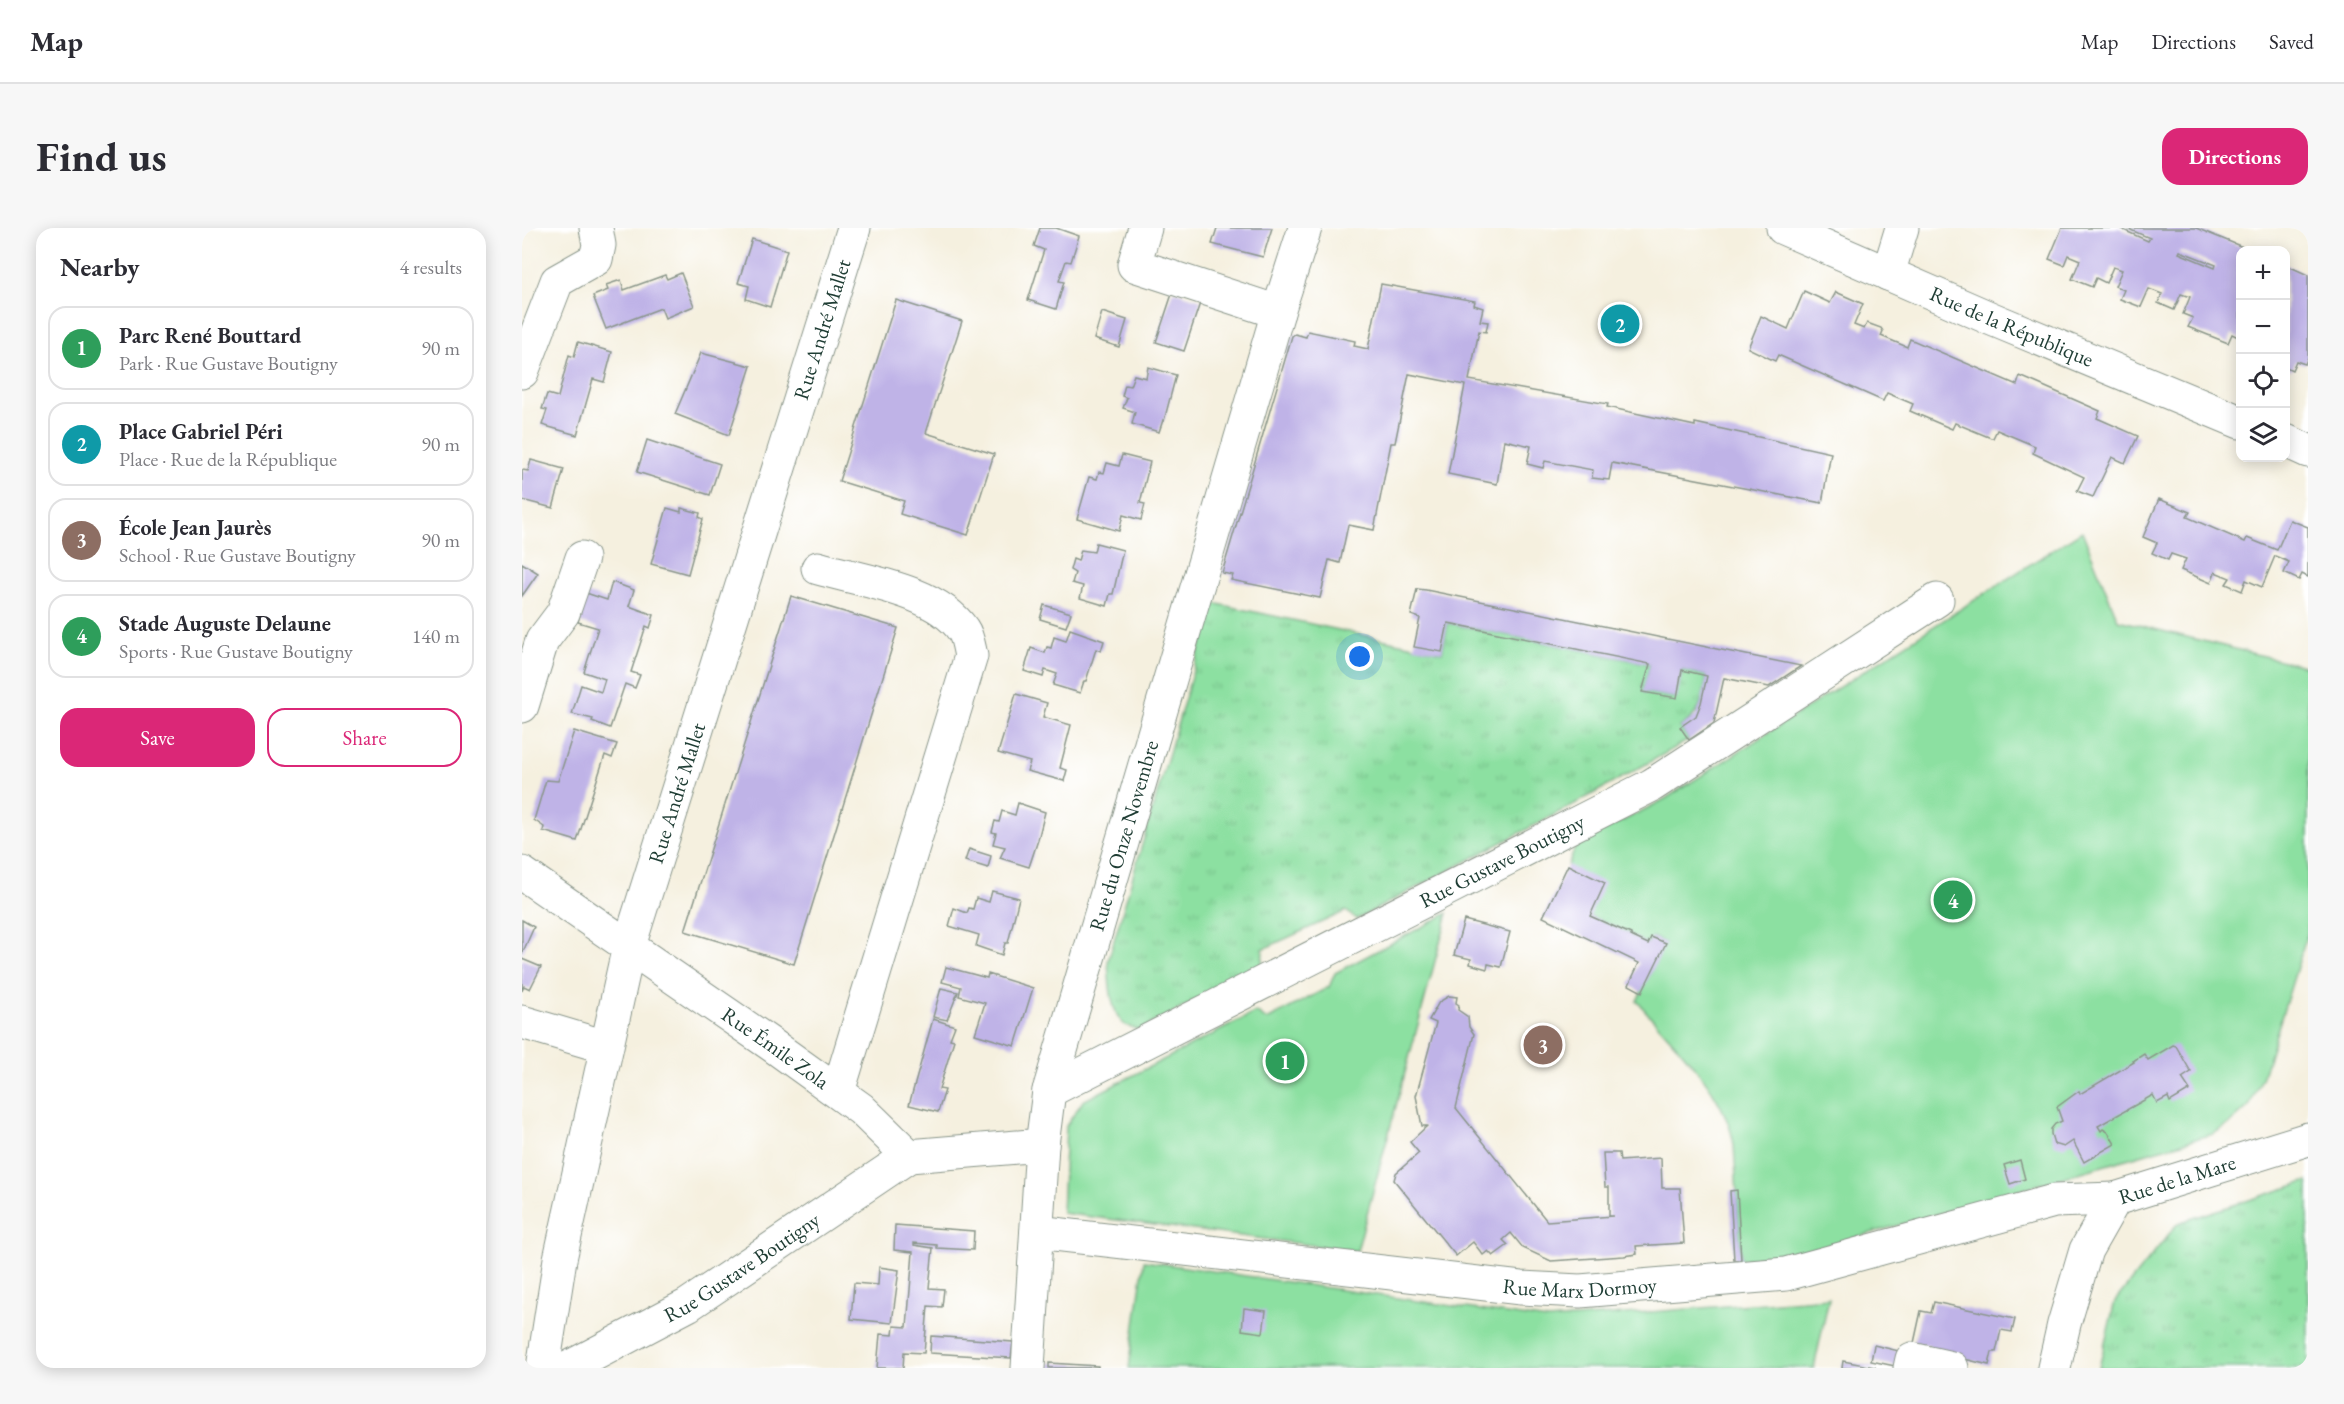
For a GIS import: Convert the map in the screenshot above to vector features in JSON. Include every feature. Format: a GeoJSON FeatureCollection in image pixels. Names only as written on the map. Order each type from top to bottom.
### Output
{"type":"FeatureCollection","features":[{"type":"Feature","properties":{"kind":"street"},"geometry":{"type":"LineString","coordinates":[[522,372],[557,280],[596,259],[599,245],[596,228]]}},
{"type":"Feature","properties":{"kind":"street","name":"Rue André Mallet"},"geometry":{"type":"LineString","coordinates":[[543,1368],[560,1259],[628,946],[854,228]]}},
{"type":"Feature","properties":{"kind":"street"},"geometry":{"type":"LineString","coordinates":[[1145,228],[1134,265],[1278,312]]}},
{"type":"Feature","properties":{"kind":"street","name":"Rue du Onze Novembre"},"geometry":{"type":"LineString","coordinates":[[1028,1368],[1042,1145],[1050,1091],[1278,312],[1305,228]]}},
{"type":"Feature","properties":{"kind":"street","name":"Rue de la République"},"geometry":{"type":"LineString","coordinates":[[1783,228],[2236,421]]}},
{"type":"Feature","properties":{"kind":"street"},"geometry":{"type":"LineString","coordinates":[[1888,274],[1902,228]]}},
{"type":"Feature","properties":{"kind":"street"},"geometry":{"type":"LineString","coordinates":[[2290,443],[2308,451]]}},
{"type":"Feature","properties":{"kind":"street"},"geometry":{"type":"LineString","coordinates":[[522,706],[542,641],[563,613],[582,558]]}},
{"type":"Feature","properties":{"kind":"street"},"geometry":{"type":"LineString","coordinates":[[818,568],[921,597],[947,610],[965,632],[971,656],[837,1092]]}},
{"type":"Feature","properties":{"kind":"street","name":"Rue Gustave Boutigny"},"geometry":{"type":"LineString","coordinates":[[1050,1091],[1652,785],[1937,600]]}},
{"type":"Feature","properties":{"kind":"street","name":"Rue Émile Zola"},"geometry":{"type":"LineString","coordinates":[[522,873],[861,1109],[909,1156]]}},
{"type":"Feature","properties":{"kind":"street"},"geometry":{"type":"LineString","coordinates":[[522,1022],[606,1047]]}},
{"type":"Feature","properties":{"kind":"street","name":"Rue de la Mare"},"geometry":{"type":"LineString","coordinates":[[2054,1368],[2064,1324],[2086,1250],[2115,1199],[2308,1139]]}},
{"type":"Feature","properties":{"kind":"street"},"geometry":{"type":"LineString","coordinates":[[909,1156],[1042,1145]]}},
{"type":"Feature","properties":{"kind":"street","name":"Rue Gustave Boutigny"},"geometry":{"type":"LineString","coordinates":[[568,1368],[688,1305],[909,1156]]}},
{"type":"Feature","properties":{"kind":"street","name":"Rue Marx Dormoy"},"geometry":{"type":"LineString","coordinates":[[1037,1232],[1521,1288],[1580,1291],[1786,1274],[2054,1201],[2115,1199]]}},
{"type":"Feature","properties":{"kind":"street"},"geometry":{"type":"LineString","coordinates":[[1910,1368],[1912,1359],[1952,1368]]}},
{"type":"Feature","properties":{"kind":"green space"},"geometry":{"type":"Polygon","coordinates":[[[2082,531],[2118,620],[2308,667],[2308,932],[2263,1076],[2249,1106],[2228,1125],[2213,1134],[1823,1247],[1741,1260],[1734,1145],[1729,1124],[1709,1086],[1681,1050],[1637,1001],[1665,943],[1652,937],[1648,944],[1590,916],[1568,865],[1576,845],[1665,799],[2082,531]]]}},
{"type":"Feature","properties":{"kind":"green space"},"geometry":{"type":"Polygon","coordinates":[[[1213,603],[1442,652],[1448,623],[1650,664],[1643,692],[1676,698],[1682,670],[1707,676],[1697,711],[1680,727],[1689,740],[1582,800],[1357,919],[1346,911],[1263,949],[1262,967],[1139,1030],[1125,1025],[1116,1013],[1111,995],[1108,961],[1213,603]]]}},
{"type":"Feature","properties":{"kind":"green space"},"geometry":{"type":"Polygon","coordinates":[[[1448,913],[1357,1251],[1062,1213],[1066,1126],[1083,1101],[1256,1012],[1267,1020],[1329,987],[1335,973],[1448,913]]]}},
{"type":"Feature","properties":{"kind":"green space"},"geometry":{"type":"Polygon","coordinates":[[[2308,1181],[2308,1368],[2099,1368],[2115,1301],[2178,1223],[2308,1181]]]}},
{"type":"Feature","properties":{"kind":"green space"},"geometry":{"type":"Polygon","coordinates":[[[1144,1261],[1548,1320],[1829,1298],[1814,1368],[1129,1368],[1144,1261]]]}},
{"type":"Feature","properties":{"kind":"building"},"geometry":{"type":"Polygon","coordinates":[[[1040,228],[1056,228],[1079,236],[1071,262],[1066,261],[1059,281],[1064,282],[1056,309],[1028,300],[1044,250],[1034,246],[1040,228]]]}},
{"type":"Feature","properties":{"kind":"building"},"geometry":{"type":"Polygon","coordinates":[[[1217,228],[1272,228],[1263,257],[1212,244],[1217,228]]]}},
{"type":"Feature","properties":{"kind":"building"},"geometry":{"type":"Polygon","coordinates":[[[2062,228],[2119,228],[2148,241],[2150,238],[2126,228],[2196,228],[2240,246],[2236,246],[2236,336],[2232,334],[2228,343],[2188,327],[2193,318],[2183,314],[2190,297],[2181,294],[2174,310],[2158,303],[2162,294],[2149,289],[2141,307],[2120,299],[2124,290],[2115,286],[2122,270],[2113,267],[2106,283],[2096,278],[2092,287],[2072,279],[2080,260],[2068,255],[2064,265],[2049,259],[2062,228]],[[2180,251],[2179,253],[2215,268],[2216,265],[2180,251]]]}},
{"type":"Feature","properties":{"kind":"building"},"geometry":{"type":"Polygon","coordinates":[[[752,239],[787,250],[770,307],[746,299],[749,286],[738,283],[752,239]]]}},
{"type":"Feature","properties":{"kind":"building"},"geometry":{"type":"Polygon","coordinates":[[[2290,267],[2308,275],[2308,357],[2305,364],[2296,361],[2292,370],[2290,369],[2290,267]]]}},
{"type":"Feature","properties":{"kind":"building"},"geometry":{"type":"Polygon","coordinates":[[[681,273],[694,306],[665,318],[661,308],[606,329],[593,296],[608,290],[606,285],[621,280],[624,290],[665,275],[667,279],[681,273]]]}},
{"type":"Feature","properties":{"kind":"building"},"geometry":{"type":"Polygon","coordinates":[[[1381,284],[1475,301],[1474,305],[1483,308],[1480,321],[1488,322],[1486,332],[1479,331],[1469,380],[1608,404],[1607,407],[1695,426],[1695,423],[1831,453],[1822,503],[1612,463],[1609,480],[1592,478],[1593,470],[1545,461],[1543,468],[1527,464],[1531,446],[1504,440],[1497,484],[1448,474],[1465,385],[1409,374],[1395,443],[1391,443],[1374,530],[1348,525],[1340,563],[1329,560],[1320,598],[1231,580],[1233,575],[1222,573],[1292,336],[1295,334],[1306,337],[1308,331],[1355,341],[1354,346],[1368,349],[1381,284]]]}},
{"type":"Feature","properties":{"kind":"building"},"geometry":{"type":"Polygon","coordinates":[[[1173,291],[1201,300],[1184,351],[1156,342],[1173,291]]]}},
{"type":"Feature","properties":{"kind":"building"},"geometry":{"type":"Polygon","coordinates":[[[1804,291],[1830,303],[1836,292],[1863,304],[1854,325],[1864,329],[1867,323],[1881,328],[1883,331],[1881,336],[1907,347],[1910,339],[2017,385],[2020,376],[2100,411],[2097,418],[2138,436],[2125,463],[2112,457],[2093,497],[2077,491],[2084,477],[2033,453],[2035,446],[1997,430],[1991,438],[1955,423],[1952,429],[1910,411],[1913,404],[1887,393],[1883,401],[1778,355],[1775,361],[1748,348],[1761,316],[1788,329],[1804,291]]]}},
{"type":"Feature","properties":{"kind":"building"},"geometry":{"type":"Polygon","coordinates":[[[896,300],[962,321],[926,433],[994,454],[968,535],[900,514],[904,501],[839,481],[896,300]]]}},
{"type":"Feature","properties":{"kind":"building"},"geometry":{"type":"Polygon","coordinates":[[[1102,312],[1127,320],[1119,347],[1094,339],[1102,312]]]}},
{"type":"Feature","properties":{"kind":"building"},"geometry":{"type":"Polygon","coordinates":[[[578,342],[612,352],[604,382],[593,379],[577,435],[542,425],[547,410],[542,409],[547,394],[558,397],[569,355],[574,357],[578,342]]]}},
{"type":"Feature","properties":{"kind":"building"},"geometry":{"type":"Polygon","coordinates":[[[701,353],[751,366],[729,435],[675,414],[701,353]]]}},
{"type":"Feature","properties":{"kind":"building"},"geometry":{"type":"Polygon","coordinates":[[[1148,367],[1176,375],[1159,432],[1132,424],[1135,412],[1123,408],[1127,398],[1122,396],[1125,385],[1130,386],[1134,375],[1146,378],[1148,367]]]}},
{"type":"Feature","properties":{"kind":"building"},"geometry":{"type":"Polygon","coordinates":[[[647,440],[720,464],[710,495],[637,472],[647,440]]]}},
{"type":"Feature","properties":{"kind":"building"},"geometry":{"type":"Polygon","coordinates":[[[1122,455],[1150,462],[1140,503],[1145,504],[1141,520],[1123,515],[1119,531],[1077,519],[1089,477],[1097,479],[1099,472],[1104,473],[1107,463],[1119,466],[1122,455]]]}},
{"type":"Feature","properties":{"kind":"building"},"geometry":{"type":"Polygon","coordinates":[[[531,460],[564,469],[553,508],[522,500],[522,470],[528,471],[531,460]]]}},
{"type":"Feature","properties":{"kind":"building"},"geometry":{"type":"Polygon","coordinates":[[[2159,499],[2190,512],[2187,517],[2245,542],[2247,538],[2277,550],[2290,520],[2308,527],[2308,577],[2302,574],[2299,580],[2284,573],[2289,562],[2275,556],[2262,587],[2246,580],[2242,591],[2226,584],[2230,578],[2215,572],[2211,583],[2181,570],[2186,559],[2171,554],[2168,560],[2152,553],[2157,543],[2143,537],[2159,499]]]}},
{"type":"Feature","properties":{"kind":"building"},"geometry":{"type":"Polygon","coordinates":[[[667,508],[681,512],[681,508],[700,513],[699,517],[703,519],[688,574],[651,564],[667,508]]]}},
{"type":"Feature","properties":{"kind":"building"},"geometry":{"type":"Polygon","coordinates":[[[1096,543],[1123,550],[1113,594],[1110,594],[1107,606],[1080,598],[1083,586],[1072,583],[1075,573],[1070,570],[1073,559],[1078,561],[1081,550],[1094,552],[1096,543]]]}},
{"type":"Feature","properties":{"kind":"building"},"geometry":{"type":"Polygon","coordinates":[[[522,563],[538,573],[522,596],[522,563]]]}},
{"type":"Feature","properties":{"kind":"building"},"geometry":{"type":"Polygon","coordinates":[[[612,582],[634,590],[629,606],[654,615],[650,628],[646,626],[631,672],[640,675],[635,688],[625,684],[610,728],[592,721],[593,719],[572,714],[581,685],[601,692],[605,679],[584,672],[598,628],[578,622],[586,593],[607,600],[612,582]]]}},
{"type":"Feature","properties":{"kind":"building"},"geometry":{"type":"Polygon","coordinates":[[[1417,589],[1801,666],[1769,687],[1724,678],[1714,723],[1689,740],[1680,727],[1696,716],[1707,676],[1682,670],[1677,698],[1642,692],[1650,664],[1448,623],[1442,652],[1414,647],[1420,618],[1411,615],[1417,589]]]}},
{"type":"Feature","properties":{"kind":"building"},"geometry":{"type":"Polygon","coordinates":[[[791,596],[898,628],[794,964],[685,931],[791,596]]]}},
{"type":"Feature","properties":{"kind":"building"},"geometry":{"type":"Polygon","coordinates":[[[1044,605],[1071,613],[1066,627],[1040,619],[1044,605]]]}},
{"type":"Feature","properties":{"kind":"building"},"geometry":{"type":"Polygon","coordinates":[[[1070,629],[1104,641],[1101,651],[1096,649],[1080,693],[1053,685],[1057,674],[1045,670],[1043,677],[1024,671],[1031,648],[1045,653],[1047,647],[1051,648],[1054,637],[1066,641],[1070,629]]]}},
{"type":"Feature","properties":{"kind":"building"},"geometry":{"type":"Polygon","coordinates":[[[1016,694],[1047,703],[1043,717],[1071,725],[1060,768],[1067,770],[1064,781],[1027,771],[1030,762],[998,753],[1016,694]]]}},
{"type":"Feature","properties":{"kind":"building"},"geometry":{"type":"Polygon","coordinates":[[[574,731],[617,744],[612,758],[605,755],[577,841],[543,831],[544,827],[534,820],[546,780],[558,781],[574,731]]]}},
{"type":"Feature","properties":{"kind":"building"},"geometry":{"type":"Polygon","coordinates":[[[1018,803],[1045,812],[1029,867],[1000,858],[1005,847],[993,844],[996,833],[992,832],[995,821],[999,822],[1002,811],[1015,815],[1018,803]]]}},
{"type":"Feature","properties":{"kind":"building"},"geometry":{"type":"Polygon","coordinates":[[[969,849],[991,856],[988,868],[965,861],[969,849]]]}},
{"type":"Feature","properties":{"kind":"building"},"geometry":{"type":"Polygon","coordinates":[[[1568,865],[1605,883],[1590,916],[1648,944],[1651,937],[1666,943],[1642,992],[1629,985],[1639,963],[1543,917],[1568,865]]]}},
{"type":"Feature","properties":{"kind":"building"},"geometry":{"type":"Polygon","coordinates":[[[992,891],[1019,898],[1008,943],[1005,943],[1002,955],[976,946],[979,935],[949,926],[954,908],[967,913],[969,908],[973,909],[976,898],[989,902],[992,891]]]}},
{"type":"Feature","properties":{"kind":"building"},"geometry":{"type":"Polygon","coordinates":[[[522,920],[534,927],[522,954],[522,920]]]}},
{"type":"Feature","properties":{"kind":"building"},"geometry":{"type":"Polygon","coordinates":[[[1464,920],[1510,932],[1501,967],[1488,964],[1487,969],[1470,964],[1471,959],[1454,955],[1464,920]]]}},
{"type":"Feature","properties":{"kind":"building"},"geometry":{"type":"Polygon","coordinates":[[[522,959],[541,967],[530,989],[524,986],[522,991],[522,959]]]}},
{"type":"Feature","properties":{"kind":"building"},"geometry":{"type":"Polygon","coordinates":[[[946,967],[987,978],[988,974],[1033,988],[1015,1046],[975,1034],[985,1003],[959,996],[961,987],[942,982],[946,967]]]}},
{"type":"Feature","properties":{"kind":"building"},"geometry":{"type":"Polygon","coordinates":[[[941,988],[958,992],[947,1020],[933,1017],[941,988]]]}},
{"type":"Feature","properties":{"kind":"building"},"geometry":{"type":"Polygon","coordinates":[[[1449,996],[1457,997],[1458,1010],[1468,1017],[1469,1027],[1474,1034],[1456,1108],[1547,1221],[1613,1216],[1609,1216],[1609,1187],[1605,1187],[1603,1153],[1619,1153],[1620,1161],[1661,1158],[1662,1188],[1680,1188],[1684,1243],[1636,1246],[1637,1254],[1624,1256],[1551,1261],[1523,1248],[1511,1233],[1503,1240],[1508,1245],[1493,1256],[1488,1251],[1483,1255],[1473,1242],[1456,1256],[1394,1180],[1396,1173],[1419,1153],[1410,1142],[1427,1126],[1422,1126],[1416,1096],[1436,1023],[1429,1020],[1439,1002],[1449,996]]]}},
{"type":"Feature","properties":{"kind":"building"},"geometry":{"type":"Polygon","coordinates":[[[933,1019],[955,1026],[950,1039],[954,1040],[939,1089],[945,1090],[938,1112],[909,1105],[933,1019]]]}},
{"type":"Feature","properties":{"kind":"building"},"geometry":{"type":"Polygon","coordinates":[[[2173,1045],[2176,1046],[2191,1072],[2182,1078],[2190,1090],[2170,1102],[2168,1097],[2157,1103],[2153,1095],[2098,1126],[2101,1131],[2103,1129],[2108,1132],[2115,1144],[2084,1162],[2073,1141],[2064,1147],[2054,1144],[2051,1129],[2062,1121],[2057,1107],[2079,1091],[2080,1094],[2144,1054],[2148,1060],[2173,1045]]]}},
{"type":"Feature","properties":{"kind":"building"},"geometry":{"type":"Polygon","coordinates":[[[2020,1160],[2025,1179],[2010,1184],[2004,1165],[2020,1160]]]}},
{"type":"Feature","properties":{"kind":"building"},"geometry":{"type":"Polygon","coordinates":[[[1737,1190],[1741,1260],[1734,1260],[1730,1191],[1737,1190]]]}},
{"type":"Feature","properties":{"kind":"building"},"geometry":{"type":"Polygon","coordinates":[[[895,1225],[974,1231],[973,1250],[937,1248],[937,1245],[914,1243],[914,1245],[933,1248],[929,1288],[944,1289],[942,1307],[928,1306],[924,1353],[904,1352],[903,1368],[877,1368],[880,1334],[893,1335],[894,1326],[907,1327],[913,1252],[894,1250],[895,1225]]]}},
{"type":"Feature","properties":{"kind":"building"},"geometry":{"type":"Polygon","coordinates":[[[879,1267],[899,1270],[892,1323],[851,1319],[854,1283],[878,1285],[879,1267]]]}},
{"type":"Feature","properties":{"kind":"building"},"geometry":{"type":"Polygon","coordinates":[[[1934,1302],[2015,1319],[2012,1332],[2001,1330],[1996,1352],[1992,1352],[1989,1365],[1928,1350],[1930,1346],[1914,1343],[1921,1311],[1931,1313],[1934,1302]]]}},
{"type":"Feature","properties":{"kind":"building"},"geometry":{"type":"Polygon","coordinates":[[[1244,1308],[1266,1311],[1263,1333],[1242,1330],[1244,1308]]]}},
{"type":"Feature","properties":{"kind":"building"},"geometry":{"type":"Polygon","coordinates":[[[931,1336],[1013,1342],[1011,1358],[930,1353],[931,1336]]]}},
{"type":"Feature","properties":{"kind":"building"},"geometry":{"type":"Polygon","coordinates":[[[1874,1345],[1903,1352],[1900,1367],[1871,1361],[1874,1345]]]}},
{"type":"Feature","properties":{"kind":"building"},"geometry":{"type":"Polygon","coordinates":[[[1843,1361],[1875,1367],[1875,1368],[1842,1368],[1843,1361]]]}},
{"type":"Feature","properties":{"kind":"building"},"geometry":{"type":"Polygon","coordinates":[[[1049,1363],[1098,1366],[1098,1368],[1049,1368],[1049,1363]]]}},
{"type":"Feature","properties":{"kind":"place","name":"Place Gabriel Péri"},"geometry":{"type":"Point","coordinates":[1620,324]}},
{"type":"Feature","properties":{"kind":"place","name":"Stade Auguste Delaune"},"geometry":{"type":"Point","coordinates":[1953,900]}},
{"type":"Feature","properties":{"kind":"place","name":"École Jean Jaurès"},"geometry":{"type":"Point","coordinates":[1543,1045]}},
{"type":"Feature","properties":{"kind":"place","name":"Parc René Bouttard"},"geometry":{"type":"Point","coordinates":[1285,1061]}}]}
